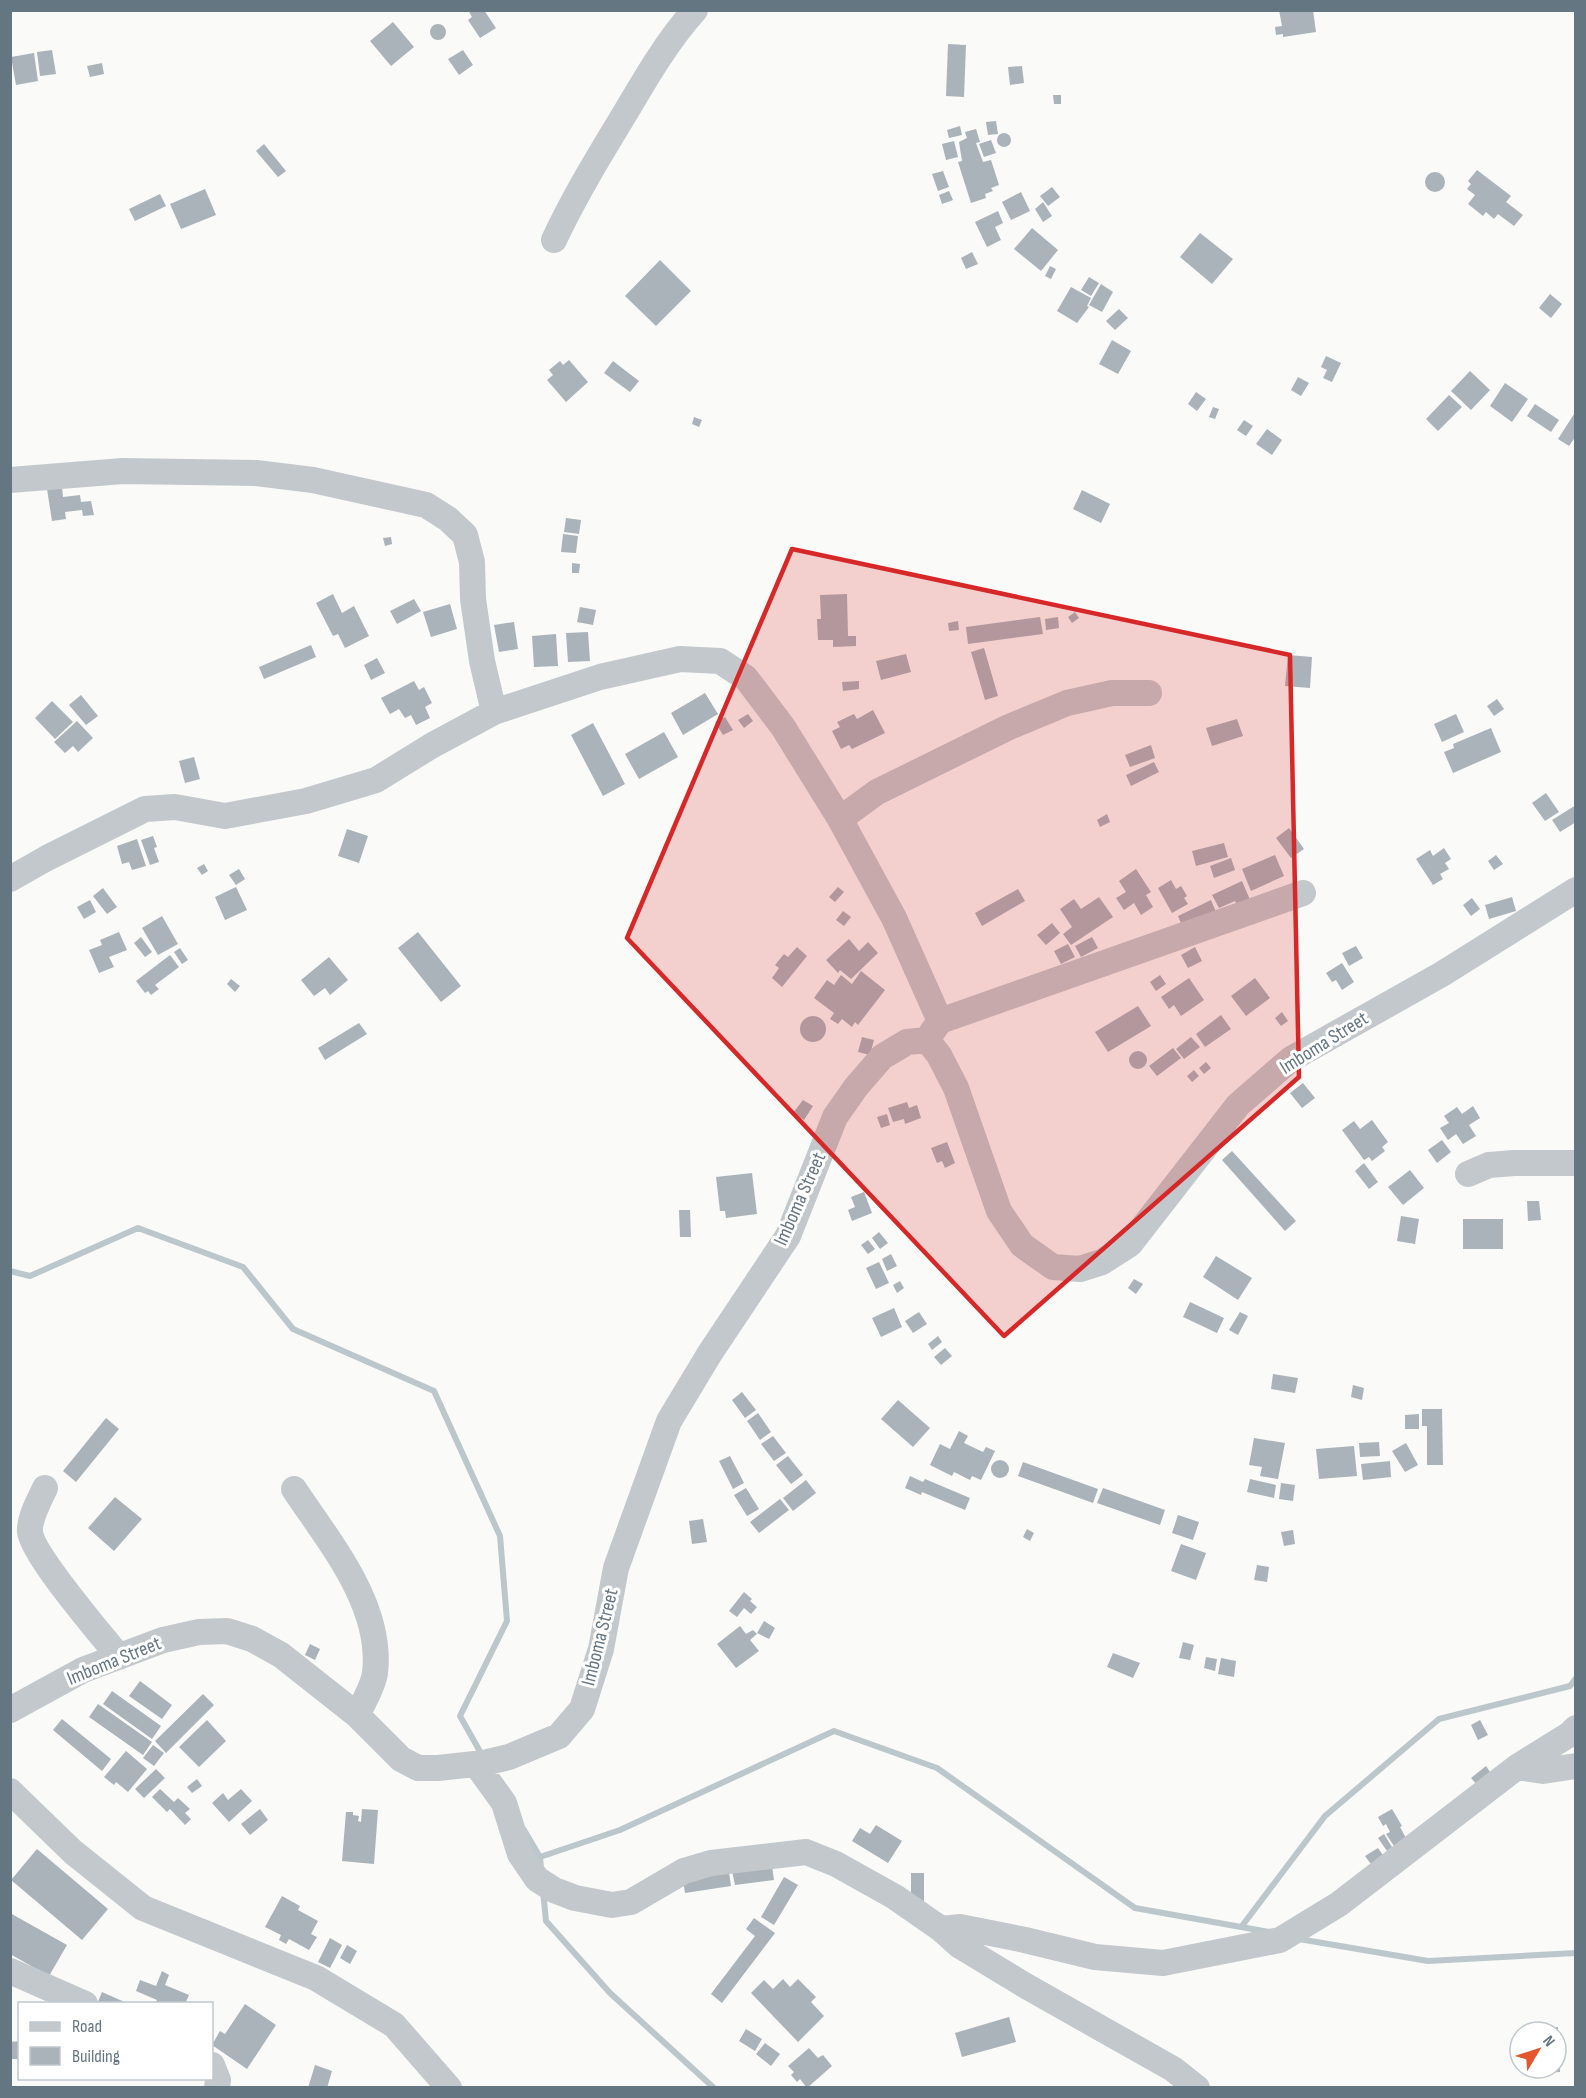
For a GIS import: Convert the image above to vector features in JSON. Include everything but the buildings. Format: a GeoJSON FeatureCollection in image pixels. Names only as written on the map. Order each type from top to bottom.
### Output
{"type":"FeatureCollection","features":[{"type":"Feature","properties":{"kind":"street"},"geometry":{"type":"LineString","coordinates":[[554,240],[573,198],[635,96],[679,28],[695,10]]}},
{"type":"Feature","properties":{"kind":"street"},"geometry":{"type":"LineString","coordinates":[[10,480],[123,471],[256,473],[313,480],[426,505],[448,519],[465,535],[472,562],[473,599],[482,661],[494,712]]}},
{"type":"Feature","properties":{"kind":"street"},"geometry":{"type":"LineString","coordinates":[[10,879],[46,858],[145,809],[175,807],[225,816],[306,801],[376,780],[431,746],[494,712],[600,677],[681,659],[720,661],[746,678],[783,727],[840,819],[894,918],[933,1030],[1303,893]]}},
{"type":"Feature","properties":{"kind":"street"},"geometry":{"type":"LineString","coordinates":[[840,819],[877,792],[1009,727],[1067,703],[1112,693],[1149,693]]}},
{"type":"Feature","properties":{"kind":"street","name":"Imboma Street"},"geometry":{"type":"LineString","coordinates":[[10,1710],[83,1670],[163,1640],[199,1632],[227,1630],[252,1639],[282,1655],[357,1715],[401,1759],[418,1768],[480,1763],[509,1757],[559,1736],[582,1709],[602,1648],[616,1568],[669,1420],[710,1353],[788,1236],[835,1117],[856,1087],[882,1057],[933,1030],[939,1055],[956,1088],[999,1211],[1022,1245],[1053,1267],[1080,1269],[1102,1262],[1130,1244],[1238,1105],[1291,1059],[1442,974],[1575,890]]}},
{"type":"Feature","properties":{"kind":"street"},"geometry":{"type":"LineString","coordinates":[[1468,1174],[1489,1165],[1514,1162],[1575,1163]]}},
{"type":"Feature","properties":{"kind":"street"},"geometry":{"type":"LineString","coordinates":[[45,1488],[33,1516],[30,1531],[34,1545],[58,1580],[118,1657]]}},
{"type":"Feature","properties":{"kind":"street"},"geometry":{"type":"LineString","coordinates":[[294,1489],[350,1574],[374,1630],[375,1675],[357,1715]]}},
{"type":"Feature","properties":{"kind":"street"},"geometry":{"type":"LineString","coordinates":[[941,1929],[960,1927],[1095,1957],[1163,1963],[1280,1940],[1339,1904],[1517,1767],[1570,1734],[1575,1728]]}},
{"type":"Feature","properties":{"kind":"street"},"geometry":{"type":"LineString","coordinates":[[480,1763],[504,1803],[520,1854],[545,1885],[575,1898],[612,1905],[632,1902],[684,1871],[711,1863],[806,1852],[836,1864],[895,1897],[941,1929],[960,1946],[1173,2069],[1197,2088]]}},
{"type":"Feature","properties":{"kind":"street"},"geometry":{"type":"LineString","coordinates":[[1517,1767],[1543,1771],[1575,1767]]}},
{"type":"Feature","properties":{"kind":"street"},"geometry":{"type":"LineString","coordinates":[[10,1791],[73,1852],[143,1908],[316,1978],[394,2025],[449,2088]]}},
{"type":"Feature","properties":{"kind":"street"},"geometry":{"type":"LineString","coordinates":[[10,1971],[80,2002]]}},
{"type":"Feature","properties":{"kind":"street"},"geometry":{"type":"LineString","coordinates":[[213,2068],[218,2080],[217,2088]]}},
{"type":"Feature","properties":{"kind":"highlighted area"},"geometry":{"type":"Polygon","coordinates":[[[792,549],[1290,655],[1299,1077],[1004,1336],[627,938],[792,549]]]}},
{"type":"Feature","properties":{"kind":"waterway"},"geometry":{"type":"LineString","coordinates":[[10,1271],[30,1276],[138,1228],[243,1267],[293,1329],[434,1391],[500,1536],[507,1621],[460,1716],[482,1755]]}},
{"type":"Feature","properties":{"kind":"waterway"},"geometry":{"type":"LineString","coordinates":[[1242,1926],[1325,1816],[1439,1719],[1570,1686],[1576,1678]]}},
{"type":"Feature","properties":{"kind":"waterway"},"geometry":{"type":"LineString","coordinates":[[540,1857],[620,1830],[834,1731],[937,1768],[1135,1908],[1269,1932]]}},
{"type":"Feature","properties":{"kind":"waterway"},"geometry":{"type":"LineString","coordinates":[[524,1830],[540,1857],[541,1869]]}},
{"type":"Feature","properties":{"kind":"waterway"},"geometry":{"type":"LineString","coordinates":[[543,1891],[546,1921],[610,1993],[714,2088]]}},
{"type":"Feature","properties":{"kind":"waterway"},"geometry":{"type":"LineString","coordinates":[[1299,1939],[1428,1961],[1576,1953]]}}]}
